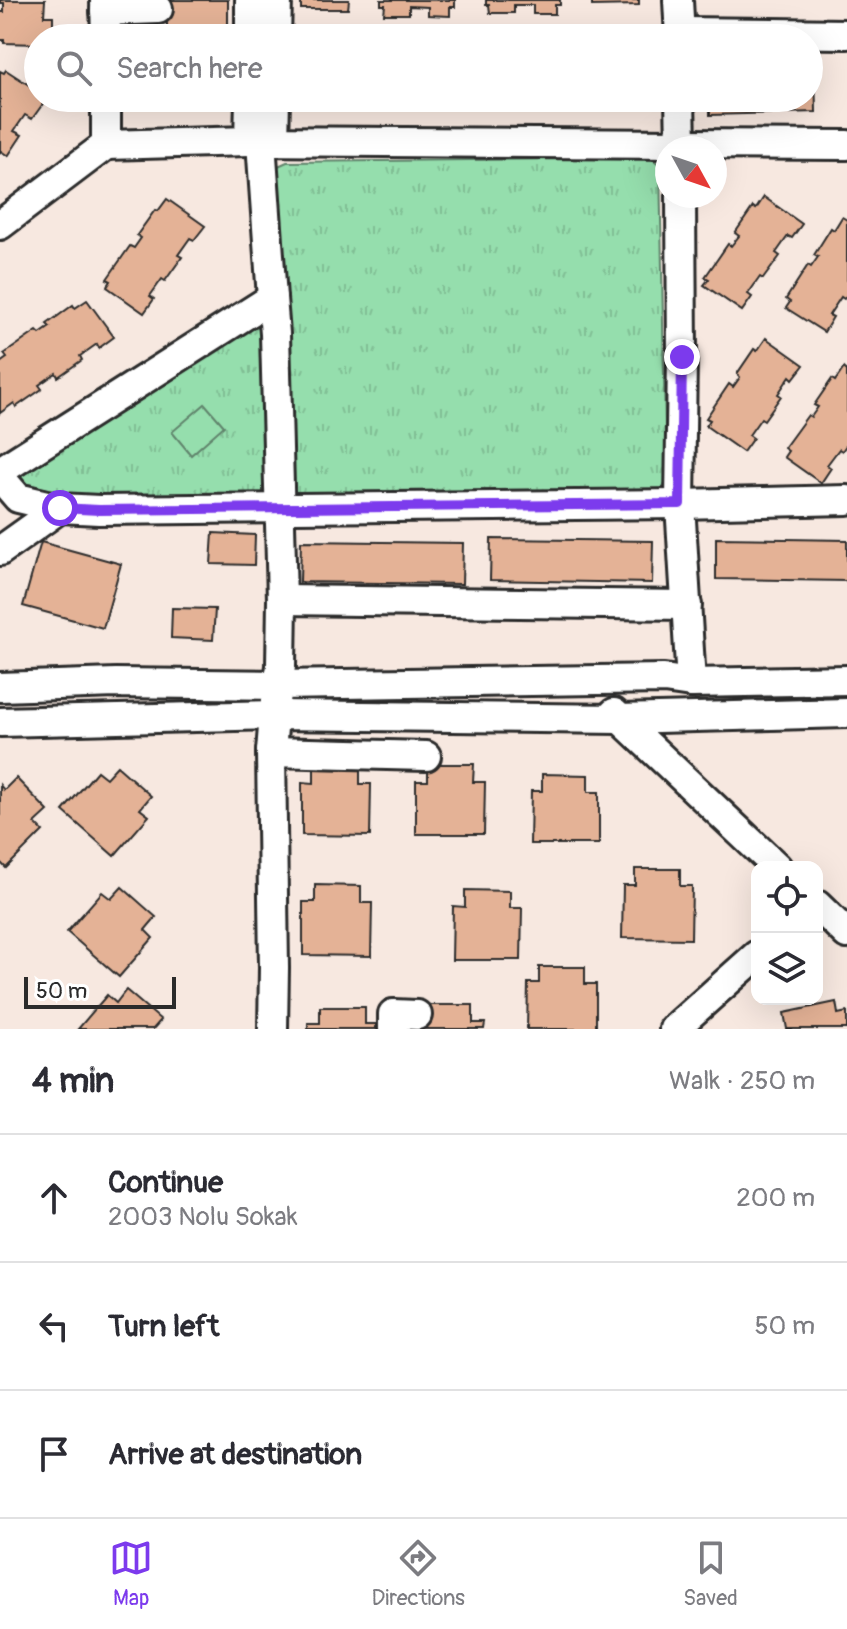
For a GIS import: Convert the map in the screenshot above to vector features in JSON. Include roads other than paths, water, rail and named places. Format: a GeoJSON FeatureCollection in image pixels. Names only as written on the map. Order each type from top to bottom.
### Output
{"type":"FeatureCollection","features":[{"type":"Feature","properties":{"kind":"street"},"geometry":{"type":"LineString","coordinates":[[250,0],[250,24]]}},
{"type":"Feature","properties":{"kind":"street"},"geometry":{"type":"LineString","coordinates":[[276,24],[277,0]]}},
{"type":"Feature","properties":{"kind":"street"},"geometry":{"type":"LineString","coordinates":[[678,0],[679,24]]}},
{"type":"Feature","properties":{"kind":"street"},"geometry":{"type":"LineString","coordinates":[[105,16],[158,9]]}},
{"type":"Feature","properties":{"kind":"street"},"geometry":{"type":"LineString","coordinates":[[823,34],[847,34]]}},
{"type":"Feature","properties":{"kind":"street"},"geometry":{"type":"LineString","coordinates":[[106,112],[106,145]]}},
{"type":"Feature","properties":{"kind":"street"},"geometry":{"type":"LineString","coordinates":[[254,112],[261,141],[275,334],[282,600],[281,666],[271,752],[273,1029]]}},
{"type":"Feature","properties":{"kind":"street"},"geometry":{"type":"LineString","coordinates":[[261,141],[270,112]]}},
{"type":"Feature","properties":{"kind":"street"},"geometry":{"type":"LineString","coordinates":[[680,112],[681,136]]}},
{"type":"Feature","properties":{"kind":"street"},"geometry":{"type":"LineString","coordinates":[[0,225],[106,145],[261,141],[655,146]]}},
{"type":"Feature","properties":{"kind":"street"},"geometry":{"type":"LineString","coordinates":[[727,146],[847,145]]}},
{"type":"Feature","properties":{"kind":"street"},"geometry":{"type":"LineString","coordinates":[[631,718],[678,681],[687,605],[680,504],[681,208]]}},
{"type":"Feature","properties":{"kind":"street"},"geometry":{"type":"LineString","coordinates":[[272,298],[0,474],[18,498],[60,508],[114,510],[847,500]]}},
{"type":"Feature","properties":{"kind":"street"},"geometry":{"type":"LineString","coordinates":[[0,551],[60,508]]}},
{"type":"Feature","properties":{"kind":"street"},"geometry":{"type":"LineString","coordinates":[[282,600],[687,605]]}},
{"type":"Feature","properties":{"kind":"street"},"geometry":{"type":"LineString","coordinates":[[0,687],[116,683],[278,685],[847,680]]}},
{"type":"Feature","properties":{"kind":"street"},"geometry":{"type":"LineString","coordinates":[[582,681],[631,718],[771,861]]}},
{"type":"Feature","properties":{"kind":"street"},"geometry":{"type":"LineString","coordinates":[[0,722],[274,715],[631,718],[847,713]]}},
{"type":"Feature","properties":{"kind":"street"},"geometry":{"type":"LineString","coordinates":[[271,752],[426,756]]}},
{"type":"Feature","properties":{"kind":"street"},"geometry":{"type":"LineString","coordinates":[[823,911],[847,934]]}},
{"type":"Feature","properties":{"kind":"street"},"geometry":{"type":"LineString","coordinates":[[674,1029],[751,960]]}}]}
